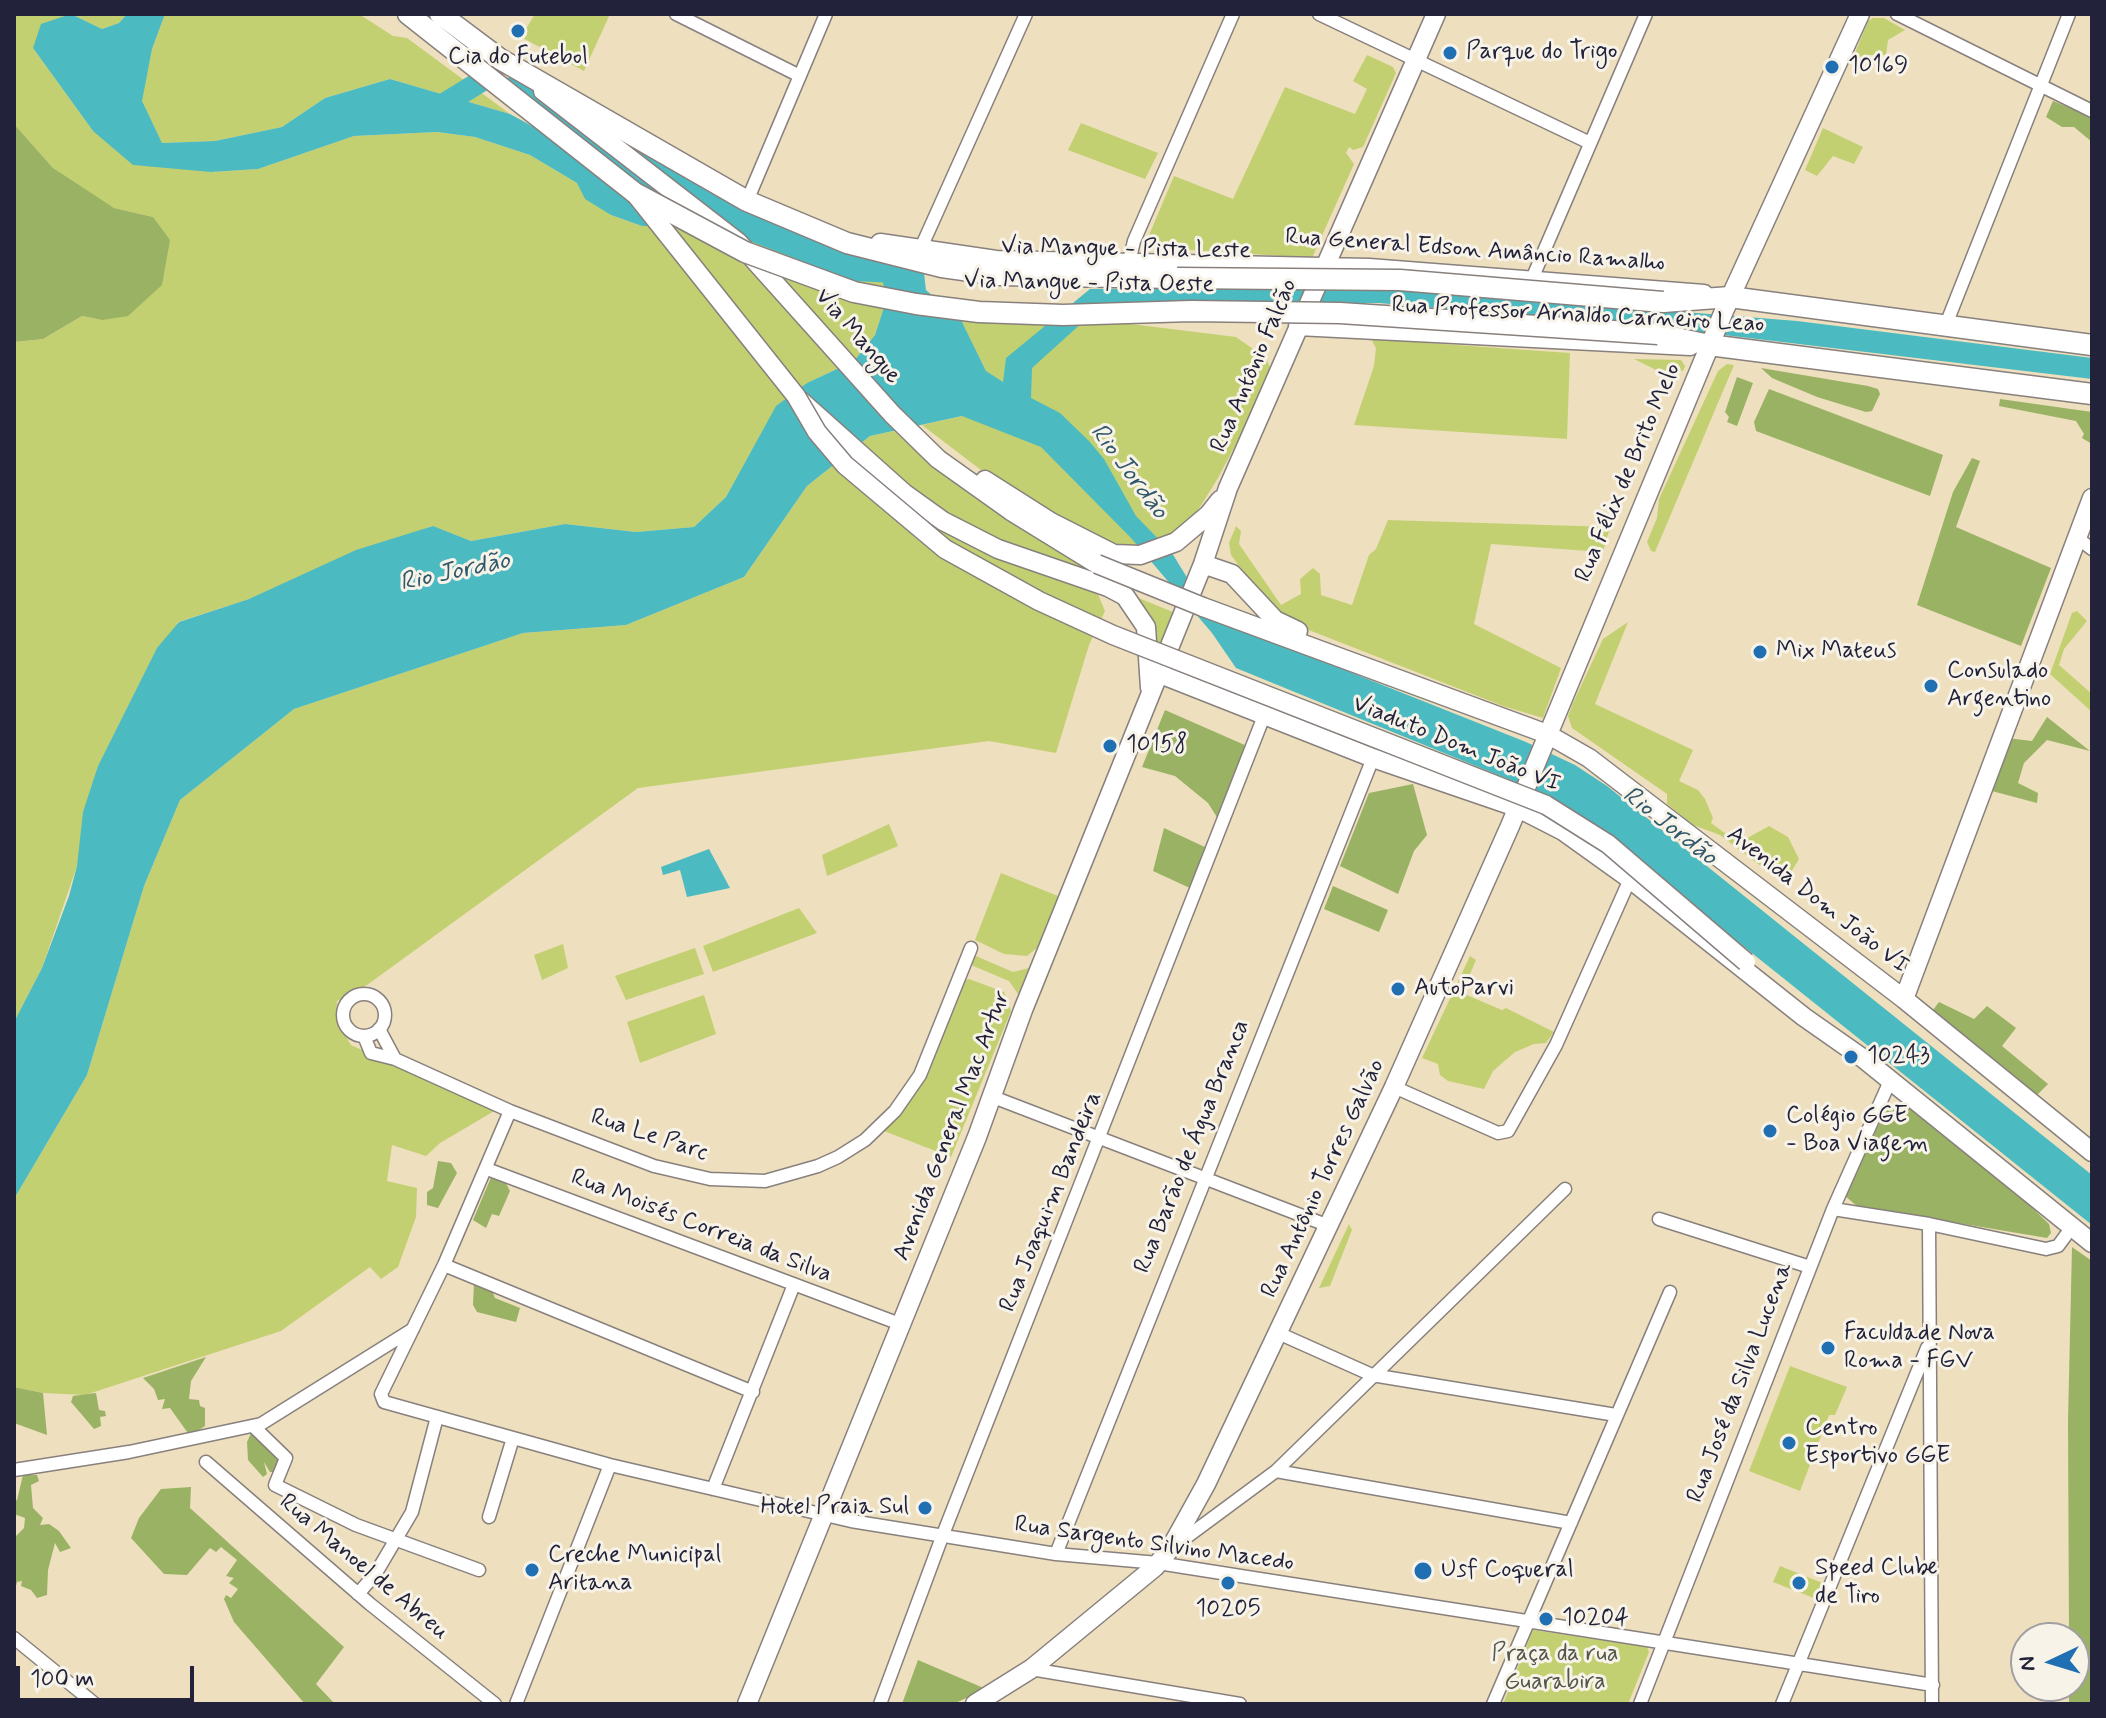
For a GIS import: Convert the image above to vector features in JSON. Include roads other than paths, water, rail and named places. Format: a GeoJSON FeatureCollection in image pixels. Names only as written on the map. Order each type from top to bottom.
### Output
{"type":"FeatureCollection","features":[{"type":"Feature","properties":{"kind":"main road","name":"Via Mangue - Pista Oeste"},"geometry":{"type":"LineString","coordinates":[[408,14],[635,193],[735,248],[854,292],[979,312],[1063,315],[1191,311],[1340,313],[1658,334],[1710,342]]}},
{"type":"Feature","properties":{"kind":"main road","name":"Via Mangue - Pista Leste"},"geometry":{"type":"LineString","coordinates":[[440,14],[500,59],[747,201],[847,243],[942,267],[1035,278],[1400,280],[1663,302],[1727,304]]}},
{"type":"Feature","properties":{"kind":"main road","name":"Rua Antônio Falcão"},"geometry":{"type":"LineString","coordinates":[[1201,570],[1228,488],[1436,14]]}},
{"type":"Feature","properties":{"kind":"main road","name":"Rua Félix de Brito Melo"},"geometry":{"type":"LineString","coordinates":[[1524,800],[1605,610],[1710,342],[1860,14]]}},
{"type":"Feature","properties":{"kind":"main road","name":"Via Mangue"},"geometry":{"type":"LineString","coordinates":[[500,59],[738,242],[892,414],[938,459],[1051,538],[1097,564],[1203,607]]}},
{"type":"Feature","properties":{"kind":"main road"},"geometry":{"type":"LineString","coordinates":[[635,193],[796,396],[904,493],[943,521],[998,549],[1108,587],[1135,607],[1146,627],[1150,701]]}},
{"type":"Feature","properties":{"kind":"main road","name":"Rua General Edson Amâncio Ramalho"},"geometry":{"type":"LineString","coordinates":[[806,227],[920,250],[996,260],[1129,262],[1532,279],[2092,345]]}},
{"type":"Feature","properties":{"kind":"main road","name":"Rua Professor Arnaldo Carneiro Leao"},"geometry":{"type":"LineString","coordinates":[[1300,320],[1656,346],[1710,342],[2092,394]]}},
{"type":"Feature","properties":{"kind":"main road","name":"Viaduto Dom João VI"},"geometry":{"type":"LineString","coordinates":[[796,396],[817,432],[845,465],[945,549],[1039,601],[1206,672],[1546,805],[1608,844],[1746,962],[1774,994]]}},
{"type":"Feature","properties":{"kind":"main road"},"geometry":{"type":"LineString","coordinates":[[892,414],[920,430],[982,478],[1101,550],[1140,555],[1176,542],[1208,515],[1228,488]]}},
{"type":"Feature","properties":{"kind":"main road"},"geometry":{"type":"LineString","coordinates":[[1904,999],[2084,528],[2092,498]]}},
{"type":"Feature","properties":{"kind":"main road"},"geometry":{"type":"LineString","coordinates":[[1201,570],[1235,576],[1266,612],[1284,625],[1479,699],[1487,712]]}},
{"type":"Feature","properties":{"kind":"main road","name":"Avenida General Mac Artur"},"geometry":{"type":"LineString","coordinates":[[747,1704],[993,1097],[1023,1010],[1201,570]]}},
{"type":"Feature","properties":{"kind":"main road","name":"Viaduto Dom João VI"},"geometry":{"type":"LineString","coordinates":[[1203,607],[1487,712]]}},
{"type":"Feature","properties":{"kind":"main road"},"geometry":{"type":"LineString","coordinates":[[1160,674],[1373,758],[1524,800],[1890,1081],[2092,1243]]}},
{"type":"Feature","properties":{"kind":"main road","name":"Avenida Dom João VI"},"geometry":{"type":"LineString","coordinates":[[1487,712],[1550,742],[1679,824],[1904,999],[2092,1152]]}},
{"type":"Feature","properties":{"kind":"main road","name":"Rua Antônio Torres Galvão"},"geometry":{"type":"LineString","coordinates":[[1164,1556],[1206,1484],[1329,1226],[1524,800]]}},
{"type":"Feature","properties":{"kind":"main road"},"geometry":{"type":"LineString","coordinates":[[975,1704],[1031,1669],[1164,1556]]}},
{"type":"Feature","properties":{"kind":"street"},"geometry":{"type":"LineString","coordinates":[[676,14],[800,76]]}},
{"type":"Feature","properties":{"kind":"street"},"geometry":{"type":"LineString","coordinates":[[747,201],[826,14]]}},
{"type":"Feature","properties":{"kind":"street"},"geometry":{"type":"LineString","coordinates":[[920,250],[1026,14]]}},
{"type":"Feature","properties":{"kind":"street"},"geometry":{"type":"LineString","coordinates":[[1129,262],[1134,241],[1233,14]]}},
{"type":"Feature","properties":{"kind":"street"},"geometry":{"type":"LineString","coordinates":[[1319,14],[1415,63],[1588,142]]}},
{"type":"Feature","properties":{"kind":"street"},"geometry":{"type":"LineString","coordinates":[[1532,279],[1588,142],[1646,14]]}},
{"type":"Feature","properties":{"kind":"street"},"geometry":{"type":"LineString","coordinates":[[1897,14],[2092,111]]}},
{"type":"Feature","properties":{"kind":"street"},"geometry":{"type":"LineString","coordinates":[[1945,327],[2069,14]]}},
{"type":"Feature","properties":{"kind":"street"},"geometry":{"type":"LineString","coordinates":[[2084,528],[2092,549]]}},
{"type":"Feature","properties":{"kind":"street","name":"Rua Joaquim Bandeira"},"geometry":{"type":"LineString","coordinates":[[880,1704],[942,1537],[1264,716]]}},
{"type":"Feature","properties":{"kind":"street","name":"Rua Barão de Água Branca"},"geometry":{"type":"LineString","coordinates":[[1056,1554],[1203,1178],[1373,758]]}},
{"type":"Feature","properties":{"kind":"street"},"geometry":{"type":"LineString","coordinates":[[1394,1087],[1504,1133],[1556,1045],[1630,879]]}},
{"type":"Feature","properties":{"kind":"street","name":"Rua Le Parc"},"geometry":{"type":"LineString","coordinates":[[395,1059],[379,1029],[384,1011],[377,999],[365,994],[353,997],[344,1008],[344,1022],[353,1033],[364,1036],[371,1053],[395,1059],[510,1111],[654,1166],[710,1179],[765,1181],[818,1166],[865,1140],[905,1099],[920,1075],[971,948]]}},
{"type":"Feature","properties":{"kind":"street"},"geometry":{"type":"LineString","coordinates":[[364,1036],[379,1029]]}},
{"type":"Feature","properties":{"kind":"street","name":"Rua José da Silva Lucena"},"geometry":{"type":"LineString","coordinates":[[1640,1704],[1833,1209],[1890,1081]]}},
{"type":"Feature","properties":{"kind":"street"},"geometry":{"type":"LineString","coordinates":[[993,1097],[1329,1226]]}},
{"type":"Feature","properties":{"kind":"street"},"geometry":{"type":"LineString","coordinates":[[14,1470],[129,1452],[253,1426],[413,1329],[487,1169],[510,1111]]}},
{"type":"Feature","properties":{"kind":"street","name":"Rua Moisés Correia da Silva"},"geometry":{"type":"LineString","coordinates":[[487,1169],[793,1287],[900,1324]]}},
{"type":"Feature","properties":{"kind":"street"},"geometry":{"type":"LineString","coordinates":[[1164,1556],[1276,1471],[1565,1189]]}},
{"type":"Feature","properties":{"kind":"street"},"geometry":{"type":"LineString","coordinates":[[1833,1209],[1929,1224],[2046,1249],[2058,1246],[2072,1227]]}},
{"type":"Feature","properties":{"kind":"street"},"geometry":{"type":"LineString","coordinates":[[1659,1219],[1810,1267]]}},
{"type":"Feature","properties":{"kind":"street"},"geometry":{"type":"LineString","coordinates":[[1929,1224],[1932,1704]]}},
{"type":"Feature","properties":{"kind":"street"},"geometry":{"type":"LineString","coordinates":[[444,1265],[753,1392]]}},
{"type":"Feature","properties":{"kind":"street"},"geometry":{"type":"LineString","coordinates":[[713,1489],[793,1287]]}},
{"type":"Feature","properties":{"kind":"street"},"geometry":{"type":"LineString","coordinates":[[1493,1704],[1670,1292]]}},
{"type":"Feature","properties":{"kind":"street","name":"Rua Sargento Silvino Macedo"},"geometry":{"type":"LineString","coordinates":[[413,1329],[381,1399],[610,1465],[822,1516],[1056,1554],[1164,1556],[1526,1623],[1933,1685]]}},
{"type":"Feature","properties":{"kind":"street"},"geometry":{"type":"LineString","coordinates":[[1278,1333],[1372,1375],[1616,1415]]}},
{"type":"Feature","properties":{"kind":"street"},"geometry":{"type":"LineString","coordinates":[[1782,1704],[1930,1341]]}},
{"type":"Feature","properties":{"kind":"street"},"geometry":{"type":"LineString","coordinates":[[358,1594],[397,1540],[412,1512],[437,1417]]}},
{"type":"Feature","properties":{"kind":"street","name":"Rua Manoel de Abreu"},"geometry":{"type":"LineString","coordinates":[[253,1426],[286,1458],[275,1485],[335,1515],[479,1570]]}},
{"type":"Feature","properties":{"kind":"street"},"geometry":{"type":"LineString","coordinates":[[489,1517],[513,1438]]}},
{"type":"Feature","properties":{"kind":"street","name":"Rua Manoel de Abreu"},"geometry":{"type":"LineString","coordinates":[[206,1462],[358,1594],[495,1704]]}},
{"type":"Feature","properties":{"kind":"street"},"geometry":{"type":"LineString","coordinates":[[516,1704],[610,1465]]}},
{"type":"Feature","properties":{"kind":"street"},"geometry":{"type":"LineString","coordinates":[[1276,1471],[1571,1523]]}},
{"type":"Feature","properties":{"kind":"street"},"geometry":{"type":"LineString","coordinates":[[14,1638],[95,1704]]}},
{"type":"Feature","properties":{"kind":"street"},"geometry":{"type":"LineString","coordinates":[[1031,1669],[1240,1704]]}},
{"type":"Feature","properties":{"kind":"water","name":"Rio Jordão"},"geometry":{"type":"Polygon","coordinates":[[[71,14],[102,29],[119,23],[127,14],[165,14],[152,49],[142,101],[162,143],[215,141],[282,127],[325,98],[390,79],[510,114],[585,155],[565,135],[627,146],[808,238],[899,268],[960,318],[986,371],[1003,382],[1006,358],[1090,289],[1382,288],[1797,321],[2092,358],[2092,379],[1665,328],[1379,303],[1104,303],[1032,368],[1031,398],[1060,413],[1089,441],[1104,459],[1136,516],[1172,553],[1202,602],[1224,622],[1526,742],[1575,765],[1607,786],[2092,1175],[2092,1225],[1578,814],[1510,780],[1236,668],[1212,633],[1132,539],[1041,447],[962,416],[870,436],[807,486],[744,577],[626,625],[523,633],[294,709],[180,800],[144,886],[87,1075],[14,1199],[14,1022],[42,968],[69,896],[77,866],[83,812],[98,766],[157,648],[179,622],[249,599],[356,550],[433,526],[471,541],[565,524],[636,532],[694,527],[726,497],[776,406],[807,383],[854,361],[875,335],[885,304],[883,281],[868,266],[852,258],[796,238],[757,229],[642,226],[611,215],[585,199],[577,183],[530,155],[475,137],[437,132],[354,136],[258,169],[211,172],[133,165],[93,131],[33,48],[41,24],[71,14]]]}},
{"type":"Feature","properties":{"kind":"water"},"geometry":{"type":"Polygon","coordinates":[[[709,849],[730,888],[687,897],[680,870],[663,875],[661,867],[709,849]]]}},
{"type":"Feature","properties":{"kind":"waterway"},"geometry":{"type":"LineString","coordinates":[[431,112],[491,75]]}},
{"type":"Feature","properties":{"kind":"waterway"},"geometry":{"type":"LineString","coordinates":[[512,88],[591,138]]}},
{"type":"Feature","properties":{"kind":"waterway"},"geometry":{"type":"LineString","coordinates":[[715,216],[856,270],[913,273],[917,310]]}},
{"type":"Feature","properties":{"kind":"place","name":"Cia do Futebol"},"geometry":{"type":"Point","coordinates":[518,31]}},
{"type":"Feature","properties":{"kind":"place","name":"Parque do Trigo"},"geometry":{"type":"Point","coordinates":[1450,53]}},
{"type":"Feature","properties":{"kind":"place","name":"10169"},"geometry":{"type":"Point","coordinates":[1832,67]}},
{"type":"Feature","properties":{"kind":"place","name":"Mix Mateus"},"geometry":{"type":"Point","coordinates":[1760,652]}},
{"type":"Feature","properties":{"kind":"place","name":"Consulado Argentino"},"geometry":{"type":"Point","coordinates":[1931,686]}},
{"type":"Feature","properties":{"kind":"place","name":"10158"},"geometry":{"type":"Point","coordinates":[1110,746]}},
{"type":"Feature","properties":{"kind":"place","name":"AutoParvi"},"geometry":{"type":"Point","coordinates":[1398,989]}},
{"type":"Feature","properties":{"kind":"place","name":"10243"},"geometry":{"type":"Point","coordinates":[1851,1057]}},
{"type":"Feature","properties":{"kind":"place","name":"Colégio GGE - Boa Viagem"},"geometry":{"type":"Point","coordinates":[1770,1131]}},
{"type":"Feature","properties":{"kind":"place","name":"Faculdade Nova Roma - FGV"},"geometry":{"type":"Point","coordinates":[1828,1348]}},
{"type":"Feature","properties":{"kind":"place","name":"Centro Esportivo GGE"},"geometry":{"type":"Point","coordinates":[1789,1443]}},
{"type":"Feature","properties":{"kind":"place","name":"Hotel Praia Sul"},"geometry":{"type":"Point","coordinates":[925,1508]}},
{"type":"Feature","properties":{"kind":"place","name":"Creche Municipal Aritana"},"geometry":{"type":"Point","coordinates":[532,1570]}},
{"type":"Feature","properties":{"kind":"place","name":"Usf Coqueral"},"geometry":{"type":"Point","coordinates":[1423,1571]}},
{"type":"Feature","properties":{"kind":"place","name":"10205"},"geometry":{"type":"Point","coordinates":[1228,1583]}},
{"type":"Feature","properties":{"kind":"place","name":"Speed Clube de Tiro"},"geometry":{"type":"Point","coordinates":[1799,1583]}},
{"type":"Feature","properties":{"kind":"place","name":"10204"},"geometry":{"type":"Point","coordinates":[1546,1619]}},
{"type":"Feature","properties":{"kind":"park label","name":"Praça da rua Guarabira"},"geometry":{"type":"Point","coordinates":[1555,1669]}}]}
